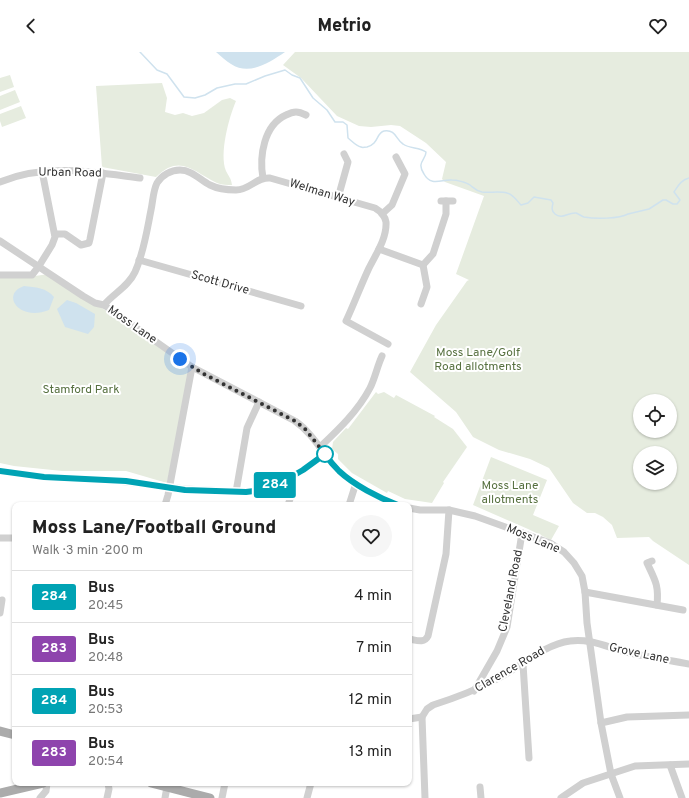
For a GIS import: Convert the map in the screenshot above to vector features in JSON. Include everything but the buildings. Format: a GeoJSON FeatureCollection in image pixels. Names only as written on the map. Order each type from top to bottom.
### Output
{"type":"FeatureCollection","features":[{"type":"Feature","properties":{"kind":"main road"},"geometry":{"type":"LineString","coordinates":[[0,731],[12,734]]}},
{"type":"Feature","properties":{"kind":"main road"},"geometry":{"type":"LineString","coordinates":[[0,793],[30,786]]}},
{"type":"Feature","properties":{"kind":"main road"},"geometry":{"type":"LineString","coordinates":[[163,786],[210,798]]}},
{"type":"Feature","properties":{"kind":"street"},"geometry":{"type":"LineString","coordinates":[[104,305],[112,296],[128,283],[135,272],[157,184],[160,179],[168,173],[180,170],[191,173],[211,186],[230,190],[244,189],[263,178],[262,158],[271,126],[282,116],[295,108],[306,115]]}},
{"type":"Feature","properties":{"kind":"street"},"geometry":{"type":"LineString","coordinates":[[338,198],[348,162],[344,154]]}},
{"type":"Feature","properties":{"kind":"street"},"geometry":{"type":"LineString","coordinates":[[388,344],[346,322],[379,249],[386,226],[385,218],[382,214],[392,204],[405,174],[396,157]]}},
{"type":"Feature","properties":{"kind":"street","name":"Urban Road"},"geometry":{"type":"LineString","coordinates":[[0,182],[20,175],[42,171],[73,170],[140,178]]}},
{"type":"Feature","properties":{"kind":"street"},"geometry":{"type":"LineString","coordinates":[[0,275],[31,275],[39,266],[53,243],[55,234],[42,171]]}},
{"type":"Feature","properties":{"kind":"street"},"geometry":{"type":"LineString","coordinates":[[55,234],[65,234],[81,245],[88,243],[103,173]]}},
{"type":"Feature","properties":{"kind":"street","name":"Welman Way"},"geometry":{"type":"LineString","coordinates":[[263,178],[276,179],[375,208],[382,214]]}},
{"type":"Feature","properties":{"kind":"street"},"geometry":{"type":"LineString","coordinates":[[423,265],[433,254],[446,214],[447,201]]}},
{"type":"Feature","properties":{"kind":"street","name":"Moss Lane"},"geometry":{"type":"LineString","coordinates":[[0,241],[83,296],[95,303],[104,305],[192,367],[299,423],[339,471],[356,483],[392,502]]}},
{"type":"Feature","properties":{"kind":"street"},"geometry":{"type":"LineString","coordinates":[[379,249],[423,265]]}},
{"type":"Feature","properties":{"kind":"street","name":"Scott Drive"},"geometry":{"type":"LineString","coordinates":[[139,260],[301,306]]}},
{"type":"Feature","properties":{"kind":"street"},"geometry":{"type":"LineString","coordinates":[[422,304],[427,287],[423,265]]}},
{"type":"Feature","properties":{"kind":"street"},"geometry":{"type":"LineString","coordinates":[[320,447],[350,415],[367,394],[377,373],[382,356]]}},
{"type":"Feature","properties":{"kind":"street"},"geometry":{"type":"LineString","coordinates":[[166,502],[170,487],[192,367]]}},
{"type":"Feature","properties":{"kind":"street"},"geometry":{"type":"LineString","coordinates":[[236,492],[247,428],[259,402]]}},
{"type":"Feature","properties":{"kind":"street"},"geometry":{"type":"LineString","coordinates":[[0,471],[39,477],[118,480],[185,490],[236,492],[262,490],[277,485],[325,454]]}},
{"type":"Feature","properties":{"kind":"street"},"geometry":{"type":"LineString","coordinates":[[288,479],[294,490],[289,502]]}},
{"type":"Feature","properties":{"kind":"street"},"geometry":{"type":"LineString","coordinates":[[350,502],[356,483]]}},
{"type":"Feature","properties":{"kind":"street","name":"Moss Lane"},"geometry":{"type":"LineString","coordinates":[[412,508],[449,510],[475,516],[550,544],[564,552],[574,563],[582,576],[601,723],[611,774],[620,798]]}},
{"type":"Feature","properties":{"kind":"street"},"geometry":{"type":"LineString","coordinates":[[412,640],[421,642],[427,639],[428,636],[446,554],[449,510]]}},
{"type":"Feature","properties":{"kind":"street","name":"Cleveland Road"},"geometry":{"type":"LineString","coordinates":[[474,691],[497,651],[507,627],[522,533]]}},
{"type":"Feature","properties":{"kind":"street"},"geometry":{"type":"LineString","coordinates":[[0,538],[12,538]]}},
{"type":"Feature","properties":{"kind":"street"},"geometry":{"type":"LineString","coordinates":[[652,561],[646,563],[656,582],[658,592],[657,605]]}},
{"type":"Feature","properties":{"kind":"street"},"geometry":{"type":"LineString","coordinates":[[585,592],[683,610]]}},
{"type":"Feature","properties":{"kind":"street"},"geometry":{"type":"LineString","coordinates":[[0,613],[2,600]]}},
{"type":"Feature","properties":{"kind":"street","name":"Clarence Road"},"geometry":{"type":"LineString","coordinates":[[422,717],[427,709],[432,706],[474,691],[499,678],[552,646],[569,641],[590,641]]}},
{"type":"Feature","properties":{"kind":"street","name":"Grove Lane"},"geometry":{"type":"LineString","coordinates":[[590,641],[645,656],[689,664]]}},
{"type":"Feature","properties":{"kind":"street"},"geometry":{"type":"LineString","coordinates":[[523,664],[529,758]]}},
{"type":"Feature","properties":{"kind":"street"},"geometry":{"type":"LineString","coordinates":[[601,723],[627,717],[689,715]]}},
{"type":"Feature","properties":{"kind":"street"},"geometry":{"type":"LineString","coordinates":[[412,719],[422,717],[425,798]]}},
{"type":"Feature","properties":{"kind":"street"},"geometry":{"type":"LineString","coordinates":[[561,798],[583,783],[635,766],[689,764]]}},
{"type":"Feature","properties":{"kind":"street"},"geometry":{"type":"LineString","coordinates":[[670,765],[682,798]]}},
{"type":"Feature","properties":{"kind":"street"},"geometry":{"type":"LineString","coordinates":[[40,798],[46,791],[47,786]]}},
{"type":"Feature","properties":{"kind":"street"},"geometry":{"type":"LineString","coordinates":[[107,798],[108,786]]}},
{"type":"Feature","properties":{"kind":"street"},"geometry":{"type":"LineString","coordinates":[[222,798],[224,786]]}},
{"type":"Feature","properties":{"kind":"street"},"geometry":{"type":"LineString","coordinates":[[307,798],[310,786]]}},
{"type":"Feature","properties":{"kind":"street"},"geometry":{"type":"LineString","coordinates":[[165,798],[167,787]]}},
{"type":"Feature","properties":{"kind":"street"},"geometry":{"type":"LineString","coordinates":[[480,787],[481,798]]}},
{"type":"Feature","properties":{"kind":"green space","name":"Moss Lane/Golf Road allotments"},"geometry":{"type":"Polygon","coordinates":[[[295,52],[689,52],[689,565],[649,537],[617,538],[612,525],[603,517],[595,513],[587,513],[573,503],[549,468],[530,459],[499,450],[473,437],[456,412],[410,372],[436,325],[469,280],[456,274],[484,196],[445,182],[442,179],[446,162],[426,143],[400,126],[359,126],[337,116],[301,78],[283,65],[295,52]]]}},
{"type":"Feature","properties":{"kind":"green space"},"geometry":{"type":"Polygon","coordinates":[[[10,75],[14,87],[0,92],[0,78],[10,75]]]}},
{"type":"Feature","properties":{"kind":"green space"},"geometry":{"type":"Polygon","coordinates":[[[162,83],[167,98],[165,112],[175,115],[183,113],[192,116],[204,113],[222,100],[230,98],[236,101],[230,116],[224,146],[224,164],[232,185],[217,183],[194,170],[180,165],[172,166],[156,177],[102,167],[96,86],[162,83]]]}},
{"type":"Feature","properties":{"kind":"green space"},"geometry":{"type":"Polygon","coordinates":[[[15,90],[20,102],[0,110],[0,96],[15,90]]]}},
{"type":"Feature","properties":{"kind":"green space"},"geometry":{"type":"Polygon","coordinates":[[[21,106],[26,118],[2,127],[0,114],[21,106]]]}},
{"type":"Feature","properties":{"kind":"green space","name":"Stamford Park"},"geometry":{"type":"Polygon","coordinates":[[[49,274],[122,321],[190,369],[167,483],[126,471],[62,471],[0,463],[0,277],[28,277],[49,274]]]}},
{"type":"Feature","properties":{"kind":"green space"},"geometry":{"type":"Polygon","coordinates":[[[376,392],[378,394],[384,392],[394,398],[396,395],[435,416],[434,417],[453,429],[467,447],[443,482],[444,483],[432,503],[405,499],[388,491],[387,493],[352,473],[338,459],[338,454],[332,449],[333,442],[346,428],[348,429],[376,392]]]}},
{"type":"Feature","properties":{"kind":"green space","name":"Moss Lane allotments"},"geometry":{"type":"Polygon","coordinates":[[[491,457],[547,480],[533,515],[559,526],[551,540],[473,505],[491,457]]]}},
{"type":"Feature","properties":{"kind":"water"},"geometry":{"type":"Polygon","coordinates":[[[216,52],[285,52],[259,67],[245,69],[231,64],[216,52]]]}},
{"type":"Feature","properties":{"kind":"water"},"geometry":{"type":"Polygon","coordinates":[[[24,286],[40,288],[51,294],[54,297],[49,310],[38,313],[29,312],[16,306],[13,300],[14,295],[17,290],[24,286]]]}},
{"type":"Feature","properties":{"kind":"water"},"geometry":{"type":"Polygon","coordinates":[[[67,300],[76,303],[95,314],[94,327],[88,334],[65,327],[57,309],[67,300]]]}},
{"type":"Feature","properties":{"kind":"waterway"},"geometry":{"type":"LineString","coordinates":[[140,52],[157,70],[167,74],[184,97],[195,98],[205,95],[217,88],[235,84],[246,84],[285,70],[300,78],[313,98],[327,110],[335,122],[343,122],[347,125],[348,138],[357,146],[371,146],[374,144],[381,132],[391,132],[403,144],[426,152],[421,167],[424,174],[430,180],[437,182],[456,180],[464,182],[480,192],[507,193],[513,196],[521,205],[528,203],[534,197],[551,200],[553,203],[553,212],[558,216],[576,213],[589,218],[613,218],[649,209],[663,200],[677,204],[680,200],[674,192],[678,185],[689,178]]}},
{"type":"Feature","properties":{"kind":"bus line","name":"284"},"geometry":{"type":"LineString","coordinates":[[0,471],[44,477],[126,481],[185,490],[246,492],[262,490],[277,485],[303,470],[325,454],[339,471],[348,478],[391,502]]}},
{"type":"Feature","properties":{"kind":"route"},"geometry":{"type":"LineString","coordinates":[[180,359],[202,373],[299,423],[325,454]]}}]}
